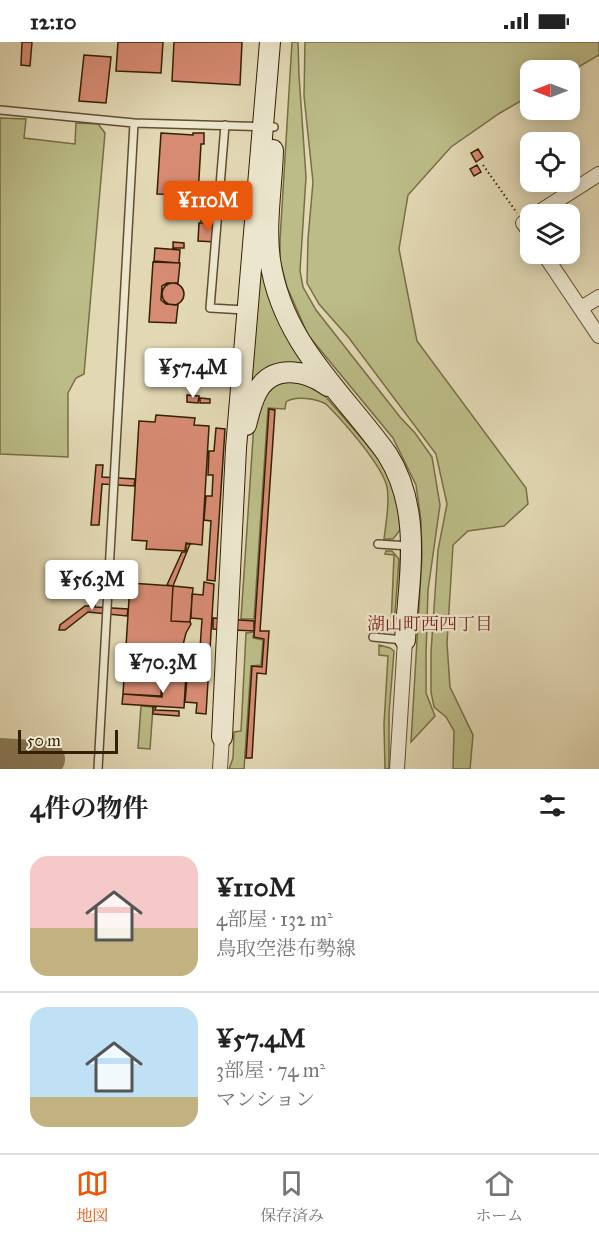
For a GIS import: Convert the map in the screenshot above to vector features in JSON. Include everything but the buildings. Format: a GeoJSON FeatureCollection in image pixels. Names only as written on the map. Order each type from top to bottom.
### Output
{"type":"FeatureCollection","features":[{"type":"Feature","properties":{"kind":"street"},"geometry":{"type":"LineString","coordinates":[[270,42],[269,248],[274,280],[285,315],[295,335],[338,394],[382,446],[398,472],[408,504],[411,546],[396,769]]}},
{"type":"Feature","properties":{"kind":"street"},"geometry":{"type":"LineString","coordinates":[[220,769],[234,478],[247,310],[277,42]]}},
{"type":"Feature","properties":{"kind":"street"},"geometry":{"type":"LineString","coordinates":[[552,204],[599,174]]}},
{"type":"Feature","properties":{"kind":"street"},"geometry":{"type":"LineString","coordinates":[[551,264],[599,336]]}},
{"type":"Feature","properties":{"kind":"street"},"geometry":{"type":"LineString","coordinates":[[581,308],[599,297]]}},
{"type":"Feature","properties":{"kind":"street"},"geometry":{"type":"LineString","coordinates":[[234,478],[251,407],[258,390],[267,380],[282,373],[307,374],[318,378],[338,394]]}},
{"type":"Feature","properties":{"kind":"lane"},"geometry":{"type":"LineString","coordinates":[[0,111],[134,123],[268,127]]}},
{"type":"Feature","properties":{"kind":"lane"},"geometry":{"type":"LineString","coordinates":[[98,769],[134,123]]}},
{"type":"Feature","properties":{"kind":"lane"},"geometry":{"type":"LineString","coordinates":[[225,125],[210,308],[247,310]]}},
{"type":"Feature","properties":{"kind":"lane"},"geometry":{"type":"LineString","coordinates":[[378,544],[411,546]]}},
{"type":"Feature","properties":{"kind":"lane"},"geometry":{"type":"LineString","coordinates":[[373,637],[405,640]]}},
{"type":"Feature","properties":{"kind":"path"},"geometry":{"type":"LineString","coordinates":[[483,165],[520,214]]}},
{"type":"Feature","properties":{"kind":"green space"},"geometry":{"type":"Polygon","coordinates":[[[292,42],[298,42],[306,177],[300,271],[303,287],[316,310],[432,457],[440,505],[428,590],[426,693],[435,716],[411,742],[422,556],[421,521],[416,485],[393,438],[308,335],[287,287],[280,261],[292,42]]]}},
{"type":"Feature","properties":{"kind":"green space"},"geometry":{"type":"Polygon","coordinates":[[[305,42],[599,42],[599,55],[580,66],[580,60],[520,60],[520,101],[451,147],[408,195],[399,249],[417,341],[526,488],[528,504],[504,526],[468,531],[453,545],[447,643],[450,687],[473,735],[470,769],[453,769],[454,731],[446,717],[434,707],[431,692],[431,652],[438,550],[447,504],[436,454],[349,338],[319,304],[307,283],[313,182],[304,96],[305,42]]]}},
{"type":"Feature","properties":{"kind":"green space"},"geometry":{"type":"Polygon","coordinates":[[[0,118],[26,119],[24,138],[75,144],[76,123],[98,124],[105,133],[84,374],[76,378],[68,393],[68,457],[0,454],[0,118]]]}},
{"type":"Feature","properties":{"kind":"green space"},"geometry":{"type":"Polygon","coordinates":[[[265,161],[264,249],[309,365],[253,384],[249,380],[265,161]]]}},
{"type":"Feature","properties":{"kind":"green space"},"geometry":{"type":"Polygon","coordinates":[[[291,381],[305,384],[326,397],[382,462],[392,482],[398,504],[400,530],[393,539],[384,539],[388,500],[384,478],[361,444],[326,404],[300,398],[286,402],[285,409],[268,408],[254,619],[241,619],[254,423],[266,395],[276,386],[291,381]]]}},
{"type":"Feature","properties":{"kind":"green space"},"geometry":{"type":"Polygon","coordinates":[[[386,551],[392,551],[399,559],[394,626],[387,631],[379,631],[380,627],[391,626],[394,555],[385,554],[386,551]]]}},
{"type":"Feature","properties":{"kind":"green space"},"geometry":{"type":"Polygon","coordinates":[[[254,632],[253,638],[263,640],[261,665],[251,666],[244,769],[229,769],[233,758],[234,732],[241,731],[246,633],[254,632]]]}},
{"type":"Feature","properties":{"kind":"green space"},"geometry":{"type":"Polygon","coordinates":[[[379,645],[394,651],[389,713],[389,769],[385,769],[384,724],[388,656],[379,655],[379,645]]]}},
{"type":"Feature","properties":{"kind":"green space"},"geometry":{"type":"Polygon","coordinates":[[[141,706],[153,707],[150,749],[138,748],[141,706]]]}},
{"type":"Feature","properties":{"kind":"taxiway"},"geometry":{"type":"LineString","coordinates":[[0,756],[47,759]]}},
{"type":"Feature","properties":{"kind":"district","name":"湖山町西四丁目"},"geometry":{"type":"Point","coordinates":[430,624]}}]}
